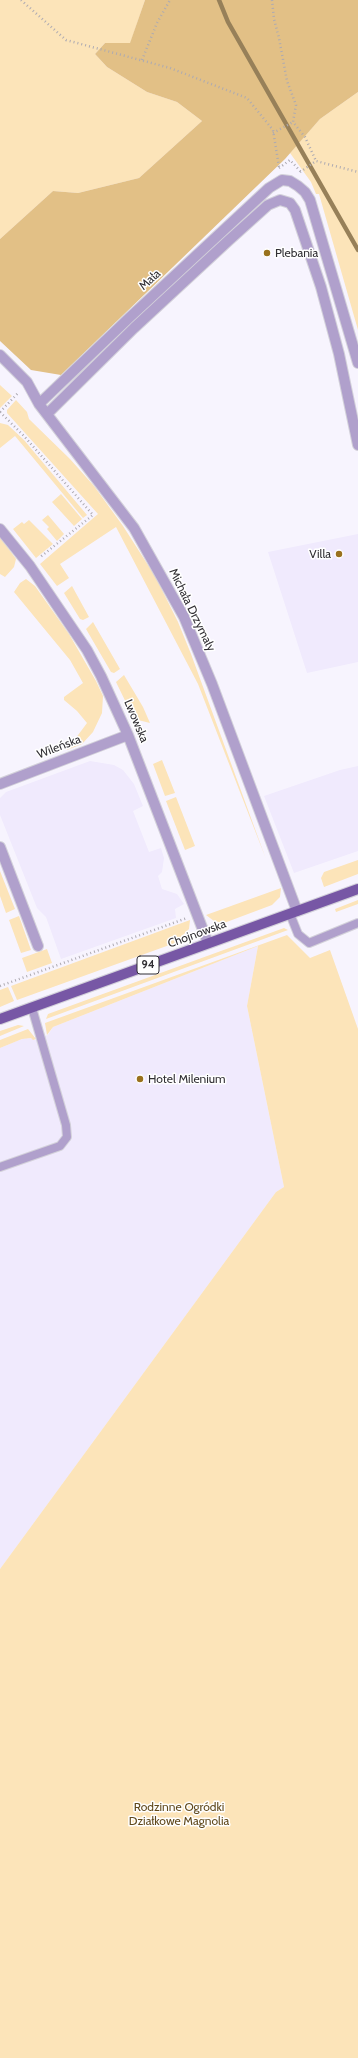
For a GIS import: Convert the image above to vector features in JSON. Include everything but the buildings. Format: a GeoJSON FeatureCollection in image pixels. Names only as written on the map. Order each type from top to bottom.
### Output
{"type":"FeatureCollection","features":[{"type":"Feature","properties":{"kind":"main road","name":"Chojnowska"},"geometry":{"type":"LineString","coordinates":[[0,1019],[358,889]]}},
{"type":"Feature","properties":{"kind":"street"},"geometry":{"type":"LineString","coordinates":[[282,180],[290,181],[298,186],[305,192],[310,200],[358,363]]}},
{"type":"Feature","properties":{"kind":"street","name":"Mała"},"geometry":{"type":"LineString","coordinates":[[39,404],[269,188],[282,180]]}},
{"type":"Feature","properties":{"kind":"street","name":"Mała"},"geometry":{"type":"LineString","coordinates":[[47,414],[157,307],[268,205],[275,201],[285,200],[292,206],[305,239],[337,348],[358,445]]}},
{"type":"Feature","properties":{"kind":"street","name":"Michała Drzymały"},"geometry":{"type":"LineString","coordinates":[[0,355],[27,382],[39,404],[134,528],[184,617],[212,684],[293,912]]}},
{"type":"Feature","properties":{"kind":"street","name":"Lwowska"},"geometry":{"type":"LineString","coordinates":[[0,529],[30,566],[86,650],[113,699],[128,734],[208,944]]}},
{"type":"Feature","properties":{"kind":"street","name":"Wileńska"},"geometry":{"type":"LineString","coordinates":[[0,784],[128,734]]}},
{"type":"Feature","properties":{"kind":"street"},"geometry":{"type":"LineString","coordinates":[[0,848],[38,946]]}},
{"type":"Feature","properties":{"kind":"lane"},"geometry":{"type":"LineString","coordinates":[[293,912],[298,934],[308,943],[358,923]]}},
{"type":"Feature","properties":{"kind":"lane"},"geometry":{"type":"LineString","coordinates":[[0,1166],[60,1146],[67,1137],[66,1126],[32,1008]]}},
{"type":"Feature","properties":{"kind":"path"},"geometry":{"type":"LineString","coordinates":[[21,0],[66,40],[170,68],[247,98],[273,133],[282,180]]}},
{"type":"Feature","properties":{"kind":"path"},"geometry":{"type":"LineString","coordinates":[[142,60],[145,49],[170,0]]}},
{"type":"Feature","properties":{"kind":"path"},"geometry":{"type":"LineString","coordinates":[[272,0],[274,20],[287,82],[296,105],[293,122]]}},
{"type":"Feature","properties":{"kind":"path"},"geometry":{"type":"LineString","coordinates":[[273,133],[293,122]]}},
{"type":"Feature","properties":{"kind":"path"},"geometry":{"type":"LineString","coordinates":[[293,122],[305,136],[316,162]]}},
{"type":"Feature","properties":{"kind":"path"},"geometry":{"type":"LineString","coordinates":[[274,173],[290,160],[304,178]]}},
{"type":"Feature","properties":{"kind":"path"},"geometry":{"type":"LineString","coordinates":[[301,171],[316,162],[358,172]]}},
{"type":"Feature","properties":{"kind":"path"},"geometry":{"type":"LineString","coordinates":[[27,382],[0,412],[28,441],[93,515],[30,566]]}},
{"type":"Feature","properties":{"kind":"path"},"geometry":{"type":"LineString","coordinates":[[0,986],[197,914]]}},
{"type":"Feature","properties":{"kind":"shaded area"},"geometry":{"type":"Polygon","coordinates":[[[145,0],[358,0],[358,92],[320,119],[285,159],[61,375],[31,370],[0,341],[0,239],[53,191],[78,193],[139,178],[202,121],[177,102],[147,92],[107,67],[95,54],[105,43],[130,43],[145,0]]]}},
{"type":"Feature","properties":{"kind":"shaded area"},"geometry":{"type":"Polygon","coordinates":[[[358,534],[358,662],[307,673],[268,552],[358,534]]]}},
{"type":"Feature","properties":{"kind":"shaded area"},"geometry":{"type":"Polygon","coordinates":[[[90,761],[114,765],[123,770],[134,784],[143,806],[133,811],[149,852],[161,848],[164,858],[162,872],[158,876],[162,889],[177,894],[184,904],[175,909],[176,918],[61,959],[46,917],[37,908],[0,815],[0,798],[6,792],[90,761]]]}},
{"type":"Feature","properties":{"kind":"shaded area"},"geometry":{"type":"Polygon","coordinates":[[[358,766],[358,851],[294,873],[264,796],[340,770],[358,766]]]}},
{"type":"Feature","properties":{"kind":"shaded area"},"geometry":{"type":"Polygon","coordinates":[[[258,946],[247,1006],[284,1187],[276,1192],[0,1569],[0,1048],[22,1039],[31,1038],[34,1040],[48,1035],[53,1027],[258,946]]]}},
{"type":"Feature","properties":{"kind":"green space"},"geometry":{"type":"Polygon","coordinates":[[[0,0],[145,0],[130,44],[105,43],[95,54],[107,67],[147,92],[177,102],[202,121],[139,178],[78,193],[53,191],[0,239],[0,0]]]}},
{"type":"Feature","properties":{"kind":"green space"},"geometry":{"type":"Polygon","coordinates":[[[358,92],[358,330],[319,194],[316,194],[311,182],[290,153],[320,119],[358,92]]]}},
{"type":"Feature","properties":{"kind":"green space"},"geometry":{"type":"Polygon","coordinates":[[[0,385],[12,396],[0,408],[0,385]]]}},
{"type":"Feature","properties":{"kind":"green space"},"geometry":{"type":"Polygon","coordinates":[[[16,400],[27,412],[29,419],[70,459],[94,486],[123,526],[155,576],[178,622],[191,654],[266,859],[198,684],[116,527],[60,564],[69,578],[57,586],[40,564],[98,514],[7,413],[7,410],[16,400]]]}},
{"type":"Feature","properties":{"kind":"green space"},"geometry":{"type":"Polygon","coordinates":[[[0,423],[8,425],[24,440],[87,515],[83,518],[15,436],[0,448],[0,423]]]}},
{"type":"Feature","properties":{"kind":"green space"},"geometry":{"type":"Polygon","coordinates":[[[61,494],[82,519],[74,526],[52,502],[61,494]]]}},
{"type":"Feature","properties":{"kind":"green space"},"geometry":{"type":"Polygon","coordinates":[[[48,515],[64,534],[57,541],[47,529],[49,527],[42,520],[48,515]]]}},
{"type":"Feature","properties":{"kind":"green space"},"geometry":{"type":"Polygon","coordinates":[[[29,520],[53,544],[36,558],[13,529],[22,522],[24,524],[29,520]]]}},
{"type":"Feature","properties":{"kind":"green space"},"geometry":{"type":"Polygon","coordinates":[[[0,537],[16,559],[14,567],[5,577],[0,574],[0,537]]]}},
{"type":"Feature","properties":{"kind":"green space"},"geometry":{"type":"Polygon","coordinates":[[[26,579],[35,586],[69,634],[103,696],[102,713],[93,732],[82,744],[67,750],[87,723],[77,711],[64,700],[64,697],[83,683],[70,660],[14,592],[20,583],[26,579]]]}},
{"type":"Feature","properties":{"kind":"green space"},"geometry":{"type":"Polygon","coordinates":[[[72,586],[89,617],[83,620],[80,619],[64,593],[72,586]]]}},
{"type":"Feature","properties":{"kind":"green space"},"geometry":{"type":"Polygon","coordinates":[[[93,622],[120,669],[114,673],[111,672],[86,629],[93,622]]]}},
{"type":"Feature","properties":{"kind":"green space"},"geometry":{"type":"Polygon","coordinates":[[[124,675],[143,707],[150,723],[134,719],[116,682],[124,675]]]}},
{"type":"Feature","properties":{"kind":"green space"},"geometry":{"type":"Polygon","coordinates":[[[162,760],[175,793],[165,796],[153,764],[162,760]]]}},
{"type":"Feature","properties":{"kind":"green space"},"geometry":{"type":"Polygon","coordinates":[[[176,797],[195,846],[185,850],[166,801],[176,797]]]}},
{"type":"Feature","properties":{"kind":"green space"},"geometry":{"type":"Polygon","coordinates":[[[358,860],[358,874],[324,887],[321,878],[324,872],[358,860]]]}},
{"type":"Feature","properties":{"kind":"green space"},"geometry":{"type":"Polygon","coordinates":[[[0,871],[15,909],[6,913],[0,896],[0,871]]]}},
{"type":"Feature","properties":{"kind":"green space"},"geometry":{"type":"Polygon","coordinates":[[[281,888],[280,897],[272,905],[224,923],[214,921],[206,915],[281,888]]]}},
{"type":"Feature","properties":{"kind":"green space"},"geometry":{"type":"Polygon","coordinates":[[[358,900],[358,904],[336,912],[335,909],[358,900]]]}},
{"type":"Feature","properties":{"kind":"green space"},"geometry":{"type":"Polygon","coordinates":[[[19,916],[31,950],[21,953],[9,920],[19,916]]]}},
{"type":"Feature","properties":{"kind":"green space"},"geometry":{"type":"Polygon","coordinates":[[[190,920],[189,929],[175,943],[17,1000],[11,986],[190,920]]]}},
{"type":"Feature","properties":{"kind":"green space"},"geometry":{"type":"Polygon","coordinates":[[[284,928],[288,930],[46,1019],[48,1014],[284,928]]]}},
{"type":"Feature","properties":{"kind":"green space","name":"Rodzinne Ogródki Działkowe Magnolia"},"geometry":{"type":"Polygon","coordinates":[[[287,935],[310,958],[330,950],[358,1029],[358,2058],[0,2058],[0,1569],[276,1192],[284,1187],[247,1006],[258,946],[53,1027],[47,1035],[45,1023],[287,935]]]}},
{"type":"Feature","properties":{"kind":"green space"},"geometry":{"type":"Polygon","coordinates":[[[47,949],[52,963],[27,972],[22,958],[47,949]]]}},
{"type":"Feature","properties":{"kind":"green space"},"geometry":{"type":"Polygon","coordinates":[[[8,987],[14,1001],[0,1007],[0,990],[8,987]]]}},
{"type":"Feature","properties":{"kind":"green space"},"geometry":{"type":"Polygon","coordinates":[[[18,1025],[24,1026],[0,1036],[0,1031],[18,1025]]]}},
{"type":"Feature","properties":{"kind":"green space"},"geometry":{"type":"Polygon","coordinates":[[[28,1029],[36,1039],[22,1039],[0,1048],[0,1040],[28,1029]]]}},
{"type":"Feature","properties":{"kind":"waterway"},"geometry":{"type":"LineString","coordinates":[[219,0],[228,22],[358,250]]}},
{"type":"Feature","properties":{"kind":"place","name":"Plebania"},"geometry":{"type":"Point","coordinates":[267,253]}},
{"type":"Feature","properties":{"kind":"place","name":"Villa"},"geometry":{"type":"Point","coordinates":[339,554]}},
{"type":"Feature","properties":{"kind":"place","name":"Hotel Milenium"},"geometry":{"type":"Point","coordinates":[140,1079]}}]}
